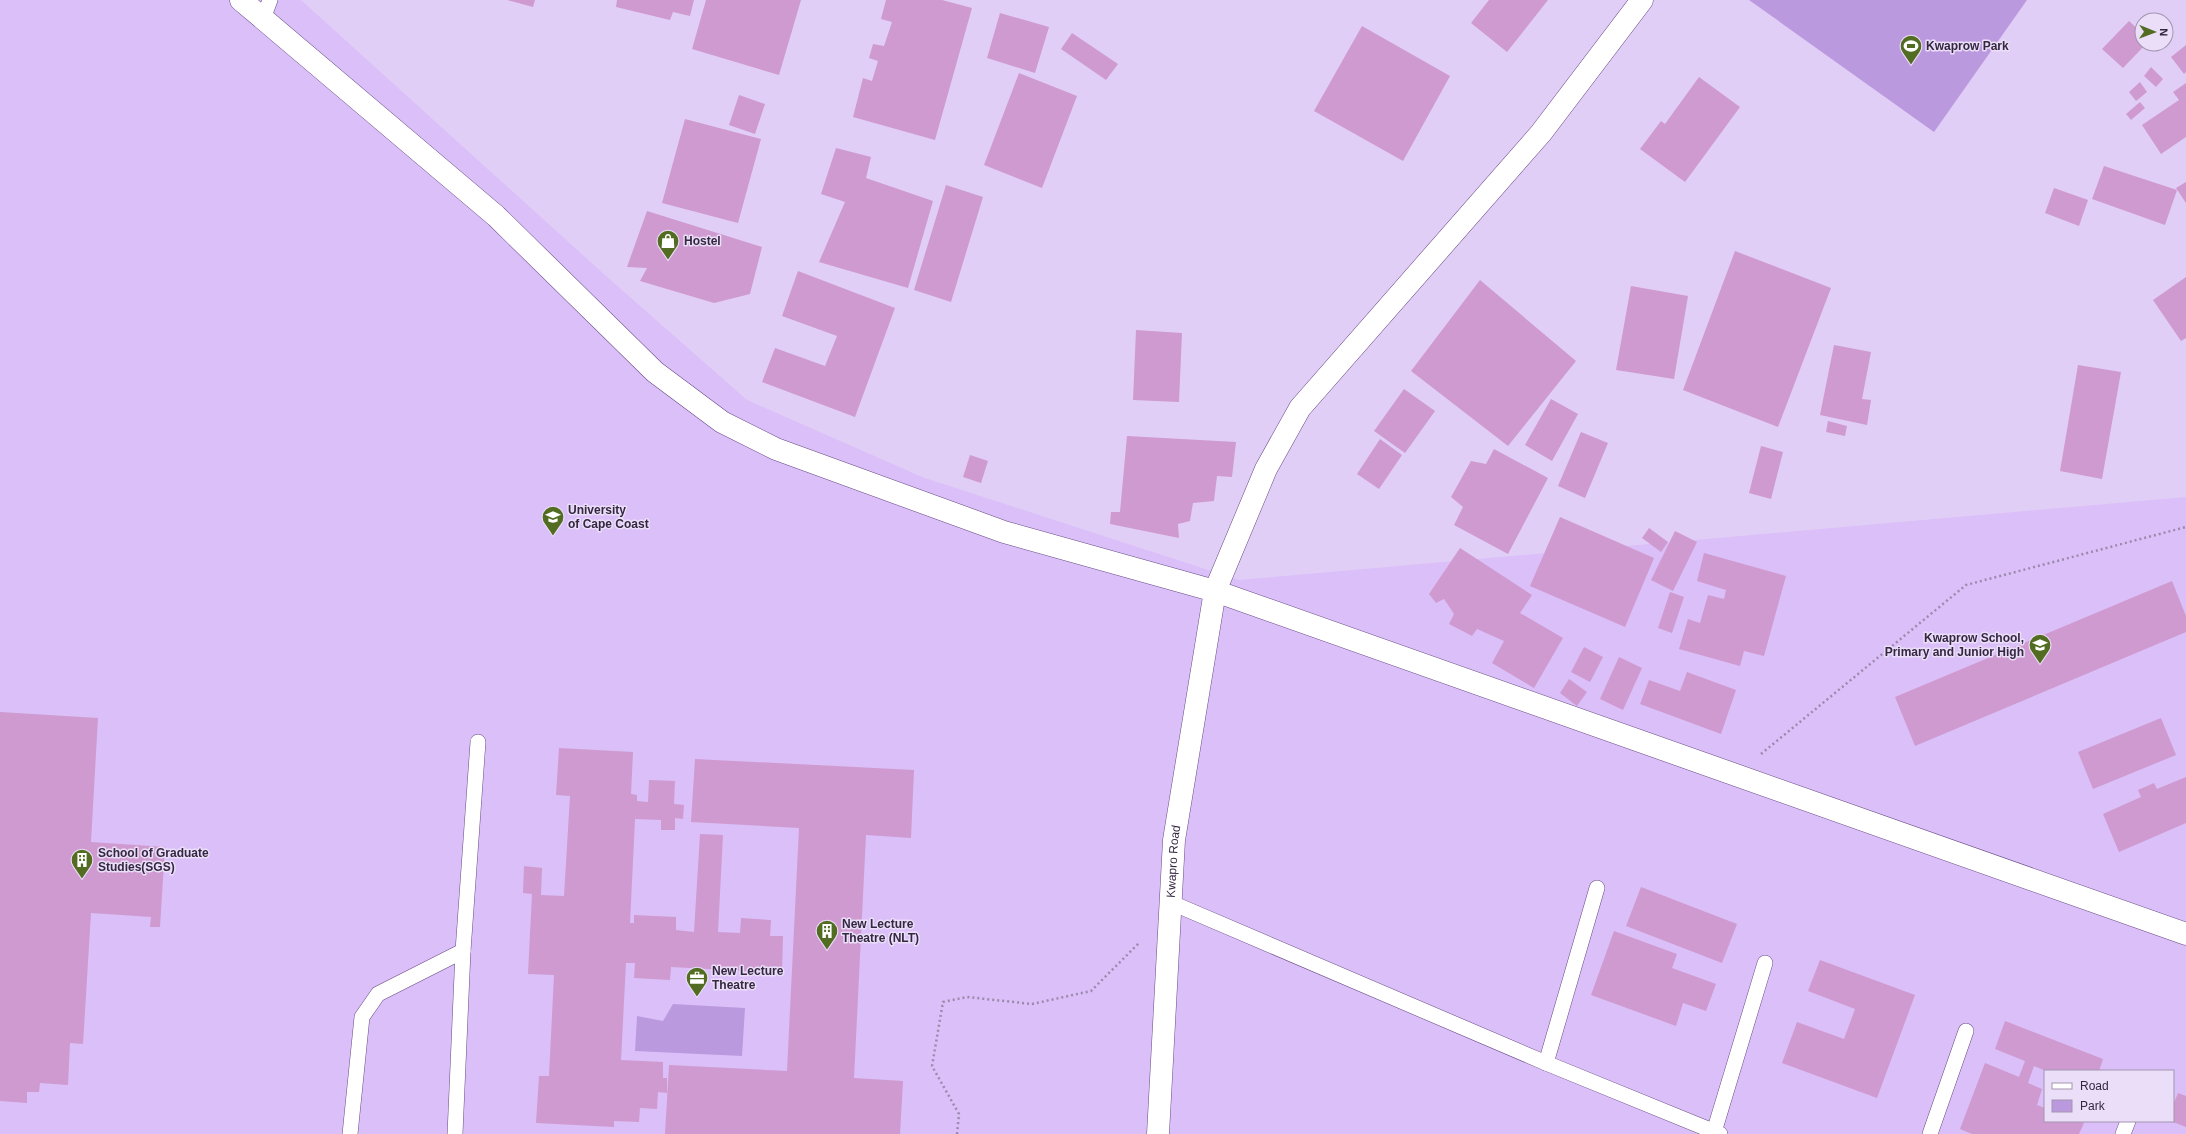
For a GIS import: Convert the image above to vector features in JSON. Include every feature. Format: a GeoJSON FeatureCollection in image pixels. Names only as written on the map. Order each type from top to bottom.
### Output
{"type":"FeatureCollection","features":[{"type":"Feature","properties":{"kind":"street"},"geometry":{"type":"LineString","coordinates":[[241,0],[267,9],[496,216],[655,372],[722,422],[776,449],[1004,532],[1215,591],[1734,776],[2186,934]]}},
{"type":"Feature","properties":{"kind":"street","name":"Kwapro Road"},"geometry":{"type":"LineString","coordinates":[[1158,1134],[1172,903],[1174,840],[1215,591],[1266,469],[1300,408],[1541,133],[1642,0]]}},
{"type":"Feature","properties":{"kind":"lane"},"geometry":{"type":"LineString","coordinates":[[455,1134],[463,951],[478,742]]}},
{"type":"Feature","properties":{"kind":"lane"},"geometry":{"type":"LineString","coordinates":[[1546,1063],[1597,888]]}},
{"type":"Feature","properties":{"kind":"lane"},"geometry":{"type":"LineString","coordinates":[[1172,903],[1546,1063],[1717,1133],[1765,963]]}},
{"type":"Feature","properties":{"kind":"lane"},"geometry":{"type":"LineString","coordinates":[[350,1134],[362,1017],[378,994],[463,951]]}},
{"type":"Feature","properties":{"kind":"lane"},"geometry":{"type":"LineString","coordinates":[[1930,1134],[1966,1031]]}},
{"type":"Feature","properties":{"kind":"lane"},"geometry":{"type":"LineString","coordinates":[[2123,1134],[2128,1122]]}},
{"type":"Feature","properties":{"kind":"path"},"geometry":{"type":"LineString","coordinates":[[1734,776],[1966,585],[2186,527]]}},
{"type":"Feature","properties":{"kind":"path"},"geometry":{"type":"LineString","coordinates":[[958,1134],[959,1114],[932,1066],[943,1002],[967,996],[1032,1004],[1091,991],[1142,940]]}},
{"type":"Feature","properties":{"kind":"shaded area","name":"University of Cape Coast"},"geometry":{"type":"Polygon","coordinates":[[[0,0],[301,0],[606,276],[747,400],[922,477],[1239,580],[2186,497],[2186,1134],[0,1134],[0,0]]]}},
{"type":"Feature","properties":{"kind":"green space","name":"Kwaprow Park"},"geometry":{"type":"Polygon","coordinates":[[[1749,0],[2027,0],[1934,132],[1749,0]]]}},
{"type":"Feature","properties":{"kind":"green space"},"geometry":{"type":"Polygon","coordinates":[[[673,1004],[745,1008],[742,1056],[635,1051],[637,1016],[663,1021],[673,1004]]]}},
{"type":"Feature","properties":{"kind":"building"},"geometry":{"type":"Polygon","coordinates":[[[507,0],[535,0],[533,7],[507,0]]]}},
{"type":"Feature","properties":{"kind":"building"},"geometry":{"type":"Polygon","coordinates":[[[617,0],[694,0],[690,16],[673,12],[670,20],[616,7],[617,0]]]}},
{"type":"Feature","properties":{"kind":"building"},"geometry":{"type":"Polygon","coordinates":[[[706,0],[801,0],[779,75],[692,49],[706,0]]]}},
{"type":"Feature","properties":{"kind":"building"},"geometry":{"type":"Polygon","coordinates":[[[886,0],[942,0],[972,8],[935,140],[853,117],[863,78],[872,81],[878,61],[869,58],[873,44],[884,46],[892,22],[881,19],[886,0]]]}},
{"type":"Feature","properties":{"kind":"building"},"geometry":{"type":"Polygon","coordinates":[[[1489,0],[1548,0],[1507,52],[1471,23],[1489,0]]]}},
{"type":"Feature","properties":{"kind":"building"},"geometry":{"type":"Polygon","coordinates":[[[1000,13],[1049,27],[1035,73],[987,58],[1000,13]]]}},
{"type":"Feature","properties":{"kind":"building"},"geometry":{"type":"Polygon","coordinates":[[[2129,21],[2134,26],[2134,52],[2138,52],[2123,68],[2102,49],[2129,21]]]}},
{"type":"Feature","properties":{"kind":"building"},"geometry":{"type":"Polygon","coordinates":[[[1362,26],[1450,76],[1403,161],[1314,111],[1362,26]]]}},
{"type":"Feature","properties":{"kind":"building"},"geometry":{"type":"Polygon","coordinates":[[[1072,33],[1118,64],[1106,80],[1061,49],[1072,33]]]}},
{"type":"Feature","properties":{"kind":"building"},"geometry":{"type":"Polygon","coordinates":[[[2186,45],[2186,72],[2184,74],[2171,57],[2186,45]]]}},
{"type":"Feature","properties":{"kind":"building"},"geometry":{"type":"Polygon","coordinates":[[[2151,67],[2163,79],[2156,87],[2144,76],[2151,67]]]}},
{"type":"Feature","properties":{"kind":"building"},"geometry":{"type":"Polygon","coordinates":[[[1019,73],[1077,96],[1042,188],[984,165],[1019,73]]]}},
{"type":"Feature","properties":{"kind":"building"},"geometry":{"type":"Polygon","coordinates":[[[1699,77],[1740,107],[1685,182],[1640,149],[1661,121],[1665,124],[1699,77]]]}},
{"type":"Feature","properties":{"kind":"building"},"geometry":{"type":"Polygon","coordinates":[[[2140,82],[2147,92],[2136,101],[2129,92],[2140,82]]]}},
{"type":"Feature","properties":{"kind":"building"},"geometry":{"type":"Polygon","coordinates":[[[2186,83],[2186,137],[2161,154],[2142,125],[2179,100],[2173,92],[2186,83]]]}},
{"type":"Feature","properties":{"kind":"building"},"geometry":{"type":"Polygon","coordinates":[[[739,95],[765,104],[755,134],[729,125],[739,95]]]}},
{"type":"Feature","properties":{"kind":"building"},"geometry":{"type":"Polygon","coordinates":[[[2140,102],[2145,108],[2131,120],[2126,114],[2140,102]]]}},
{"type":"Feature","properties":{"kind":"building"},"geometry":{"type":"Polygon","coordinates":[[[685,119],[761,139],[738,223],[662,203],[685,119]]]}},
{"type":"Feature","properties":{"kind":"building"},"geometry":{"type":"Polygon","coordinates":[[[836,148],[871,157],[866,178],[933,201],[908,288],[819,262],[845,202],[821,194],[836,148]]]}},
{"type":"Feature","properties":{"kind":"building"},"geometry":{"type":"Polygon","coordinates":[[[2104,166],[2177,190],[2165,225],[2092,199],[2104,166]]]}},
{"type":"Feature","properties":{"kind":"building"},"geometry":{"type":"Polygon","coordinates":[[[2186,182],[2186,203],[2176,188],[2186,182]]]}},
{"type":"Feature","properties":{"kind":"building"},"geometry":{"type":"Polygon","coordinates":[[[946,185],[983,197],[951,302],[914,290],[946,185]]]}},
{"type":"Feature","properties":{"kind":"building"},"geometry":{"type":"Polygon","coordinates":[[[2054,188],[2088,200],[2079,226],[2045,213],[2054,188]]]}},
{"type":"Feature","properties":{"kind":"building"},"geometry":{"type":"Polygon","coordinates":[[[647,211],[762,247],[750,294],[714,303],[640,281],[647,268],[627,267],[647,211]]]}},
{"type":"Feature","properties":{"kind":"building"},"geometry":{"type":"Polygon","coordinates":[[[1735,251],[1831,288],[1778,427],[1683,390],[1735,251]]]}},
{"type":"Feature","properties":{"kind":"building"},"geometry":{"type":"Polygon","coordinates":[[[798,271],[895,308],[855,417],[762,382],[775,348],[825,366],[837,336],[782,316],[798,271]]]}},
{"type":"Feature","properties":{"kind":"building"},"geometry":{"type":"Polygon","coordinates":[[[2186,277],[2186,338],[2181,341],[2153,300],[2186,277]]]}},
{"type":"Feature","properties":{"kind":"building"},"geometry":{"type":"Polygon","coordinates":[[[1480,280],[1576,361],[1508,446],[1411,371],[1480,280]]]}},
{"type":"Feature","properties":{"kind":"building"},"geometry":{"type":"Polygon","coordinates":[[[1631,286],[1688,296],[1674,379],[1616,370],[1631,286]]]}},
{"type":"Feature","properties":{"kind":"building"},"geometry":{"type":"Polygon","coordinates":[[[1136,330],[1182,333],[1179,402],[1133,400],[1136,330]]]}},
{"type":"Feature","properties":{"kind":"building"},"geometry":{"type":"Polygon","coordinates":[[[1834,345],[1871,352],[1862,399],[1871,400],[1867,425],[1820,415],[1834,345]]]}},
{"type":"Feature","properties":{"kind":"building"},"geometry":{"type":"Polygon","coordinates":[[[2078,365],[2121,372],[2102,479],[2060,471],[2078,365]]]}},
{"type":"Feature","properties":{"kind":"building"},"geometry":{"type":"Polygon","coordinates":[[[1404,389],[1435,411],[1405,453],[1374,431],[1404,389]]]}},
{"type":"Feature","properties":{"kind":"building"},"geometry":{"type":"Polygon","coordinates":[[[1551,399],[1578,414],[1552,461],[1525,445],[1551,399]]]}},
{"type":"Feature","properties":{"kind":"building"},"geometry":{"type":"Polygon","coordinates":[[[1828,421],[1847,426],[1845,436],[1826,432],[1828,421]]]}},
{"type":"Feature","properties":{"kind":"building"},"geometry":{"type":"Polygon","coordinates":[[[1581,432],[1608,443],[1585,498],[1558,486],[1581,432]]]}},
{"type":"Feature","properties":{"kind":"building"},"geometry":{"type":"Polygon","coordinates":[[[1127,436],[1236,442],[1232,477],[1217,476],[1214,501],[1193,503],[1190,521],[1178,524],[1179,538],[1110,524],[1111,512],[1120,512],[1127,436]]]}},
{"type":"Feature","properties":{"kind":"building"},"geometry":{"type":"Polygon","coordinates":[[[1380,439],[1402,455],[1379,489],[1357,474],[1380,439]]]}},
{"type":"Feature","properties":{"kind":"building"},"geometry":{"type":"Polygon","coordinates":[[[1761,446],[1783,452],[1771,499],[1749,493],[1761,446]]]}},
{"type":"Feature","properties":{"kind":"building"},"geometry":{"type":"Polygon","coordinates":[[[1494,449],[1548,478],[1508,554],[1454,525],[1463,507],[1451,497],[1471,461],[1486,464],[1494,449]]]}},
{"type":"Feature","properties":{"kind":"building"},"geometry":{"type":"Polygon","coordinates":[[[970,455],[988,461],[981,483],[963,477],[970,455]]]}},
{"type":"Feature","properties":{"kind":"building"},"geometry":{"type":"Polygon","coordinates":[[[1560,517],[1654,558],[1625,627],[1530,586],[1560,517]]]}},
{"type":"Feature","properties":{"kind":"building"},"geometry":{"type":"Polygon","coordinates":[[[1649,528],[1668,542],[1661,552],[1642,538],[1649,528]]]}},
{"type":"Feature","properties":{"kind":"building"},"geometry":{"type":"Polygon","coordinates":[[[1675,531],[1697,542],[1673,591],[1651,580],[1675,531]]]}},
{"type":"Feature","properties":{"kind":"building"},"geometry":{"type":"Polygon","coordinates":[[[1460,548],[1532,595],[1520,613],[1563,638],[1534,688],[1492,663],[1504,641],[1477,629],[1472,636],[1449,624],[1454,614],[1444,599],[1436,603],[1429,594],[1460,548]]]}},
{"type":"Feature","properties":{"kind":"building"},"geometry":{"type":"Polygon","coordinates":[[[1704,553],[1786,576],[1764,656],[1744,651],[1740,666],[1679,649],[1688,619],[1700,623],[1708,595],[1724,599],[1726,590],[1697,581],[1704,553]]]}},
{"type":"Feature","properties":{"kind":"building","name":"Kwaprow School, Primary and Junior High"},"geometry":{"type":"Polygon","coordinates":[[[2172,581],[2186,616],[2186,632],[1915,746],[1895,697],[2172,581]]]}},
{"type":"Feature","properties":{"kind":"building"},"geometry":{"type":"Polygon","coordinates":[[[1670,592],[1684,597],[1672,633],[1658,628],[1670,592]]]}},
{"type":"Feature","properties":{"kind":"building"},"geometry":{"type":"Polygon","coordinates":[[[1584,647],[1603,657],[1590,682],[1571,672],[1584,647]]]}},
{"type":"Feature","properties":{"kind":"building"},"geometry":{"type":"Polygon","coordinates":[[[1619,657],[1642,668],[1623,710],[1600,699],[1619,657]]]}},
{"type":"Feature","properties":{"kind":"building"},"geometry":{"type":"Polygon","coordinates":[[[1687,672],[1736,690],[1721,734],[1640,704],[1649,680],[1680,691],[1687,672]]]}},
{"type":"Feature","properties":{"kind":"building"},"geometry":{"type":"Polygon","coordinates":[[[1569,679],[1587,692],[1577,706],[1560,693],[1569,679]]]}},
{"type":"Feature","properties":{"kind":"building","name":"School of Graduate Studies(SGS)"},"geometry":{"type":"Polygon","coordinates":[[[0,712],[98,718],[91,842],[165,847],[160,927],[150,927],[151,917],[91,913],[83,1044],[70,1043],[68,1085],[40,1083],[39,1092],[27,1092],[27,1103],[0,1101],[0,712]]]}},
{"type":"Feature","properties":{"kind":"building"},"geometry":{"type":"Polygon","coordinates":[[[2161,718],[2176,755],[2093,789],[2078,752],[2161,718]]]}},
{"type":"Feature","properties":{"kind":"building"},"geometry":{"type":"Polygon","coordinates":[[[559,748],[633,752],[631,794],[637,795],[637,801],[648,802],[649,780],[675,781],[674,804],[684,805],[683,819],[675,818],[675,830],[661,830],[661,820],[635,819],[630,923],[634,923],[634,915],[676,917],[676,930],[694,932],[700,834],[723,835],[718,932],[740,933],[741,918],[771,920],[770,936],[783,936],[782,973],[671,967],[670,980],[634,978],[635,963],[626,963],[621,1060],[663,1062],[663,1078],[667,1078],[667,1093],[658,1092],[657,1109],[640,1108],[639,1122],[614,1121],[614,1127],[536,1123],[539,1076],[549,1076],[554,975],[528,974],[532,894],[523,893],[524,866],[542,868],[541,895],[564,896],[570,796],[556,795],[559,748]]]}},
{"type":"Feature","properties":{"kind":"building","name":"New Lecture Theatre (NLT)"},"geometry":{"type":"Polygon","coordinates":[[[695,759],[914,770],[911,838],[866,835],[854,1078],[903,1081],[900,1134],[665,1134],[669,1065],[787,1071],[799,828],[691,822],[695,759]]]}},
{"type":"Feature","properties":{"kind":"building"},"geometry":{"type":"Polygon","coordinates":[[[2186,777],[2186,823],[2119,852],[2103,814],[2141,797],[2138,790],[2154,783],[2157,789],[2186,777]]]}},
{"type":"Feature","properties":{"kind":"building"},"geometry":{"type":"Polygon","coordinates":[[[1641,887],[1737,924],[1722,963],[1626,926],[1641,887]]]}},
{"type":"Feature","properties":{"kind":"building"},"geometry":{"type":"Polygon","coordinates":[[[1614,931],[1677,954],[1672,968],[1716,984],[1706,1011],[1683,1003],[1676,1026],[1591,995],[1614,931]]]}},
{"type":"Feature","properties":{"kind":"building"},"geometry":{"type":"Polygon","coordinates":[[[1820,960],[1915,995],[1877,1098],[1782,1063],[1797,1022],[1844,1039],[1855,1009],[1808,991],[1820,960]]]}},
{"type":"Feature","properties":{"kind":"building"},"geometry":{"type":"Polygon","coordinates":[[[2005,1021],[2103,1059],[2099,1070],[2044,1070],[2034,1066],[2028,1083],[2042,1089],[2037,1105],[2044,1108],[2044,1122],[2084,1123],[2079,1134],[1972,1134],[1960,1129],[1985,1063],[2019,1077],[2025,1061],[1995,1049],[2005,1021]]]}},
{"type":"Feature","properties":{"kind":"building"},"geometry":{"type":"Polygon","coordinates":[[[2178,1093],[2186,1096],[2186,1127],[2173,1122],[2174,1103],[2178,1093]]]}},
{"type":"Feature","properties":{"kind":"place","name":"Kwaprow Park"},"geometry":{"type":"Point","coordinates":[1911,66]}},
{"type":"Feature","properties":{"kind":"place","name":"Hostel"},"geometry":{"type":"Point","coordinates":[668,260]}},
{"type":"Feature","properties":{"kind":"place","name":"University of Cape Coast"},"geometry":{"type":"Point","coordinates":[553,536]}},
{"type":"Feature","properties":{"kind":"place","name":"Kwaprow School, Primary and Junior High"},"geometry":{"type":"Point","coordinates":[2040,664]}},
{"type":"Feature","properties":{"kind":"place","name":"School of Graduate Studies(SGS)"},"geometry":{"type":"Point","coordinates":[82,880]}},
{"type":"Feature","properties":{"kind":"place","name":"New Lecture Theatre (NLT)"},"geometry":{"type":"Point","coordinates":[827,950]}},
{"type":"Feature","properties":{"kind":"place","name":"New Lecture Theatre"},"geometry":{"type":"Point","coordinates":[697,998]}}]}
